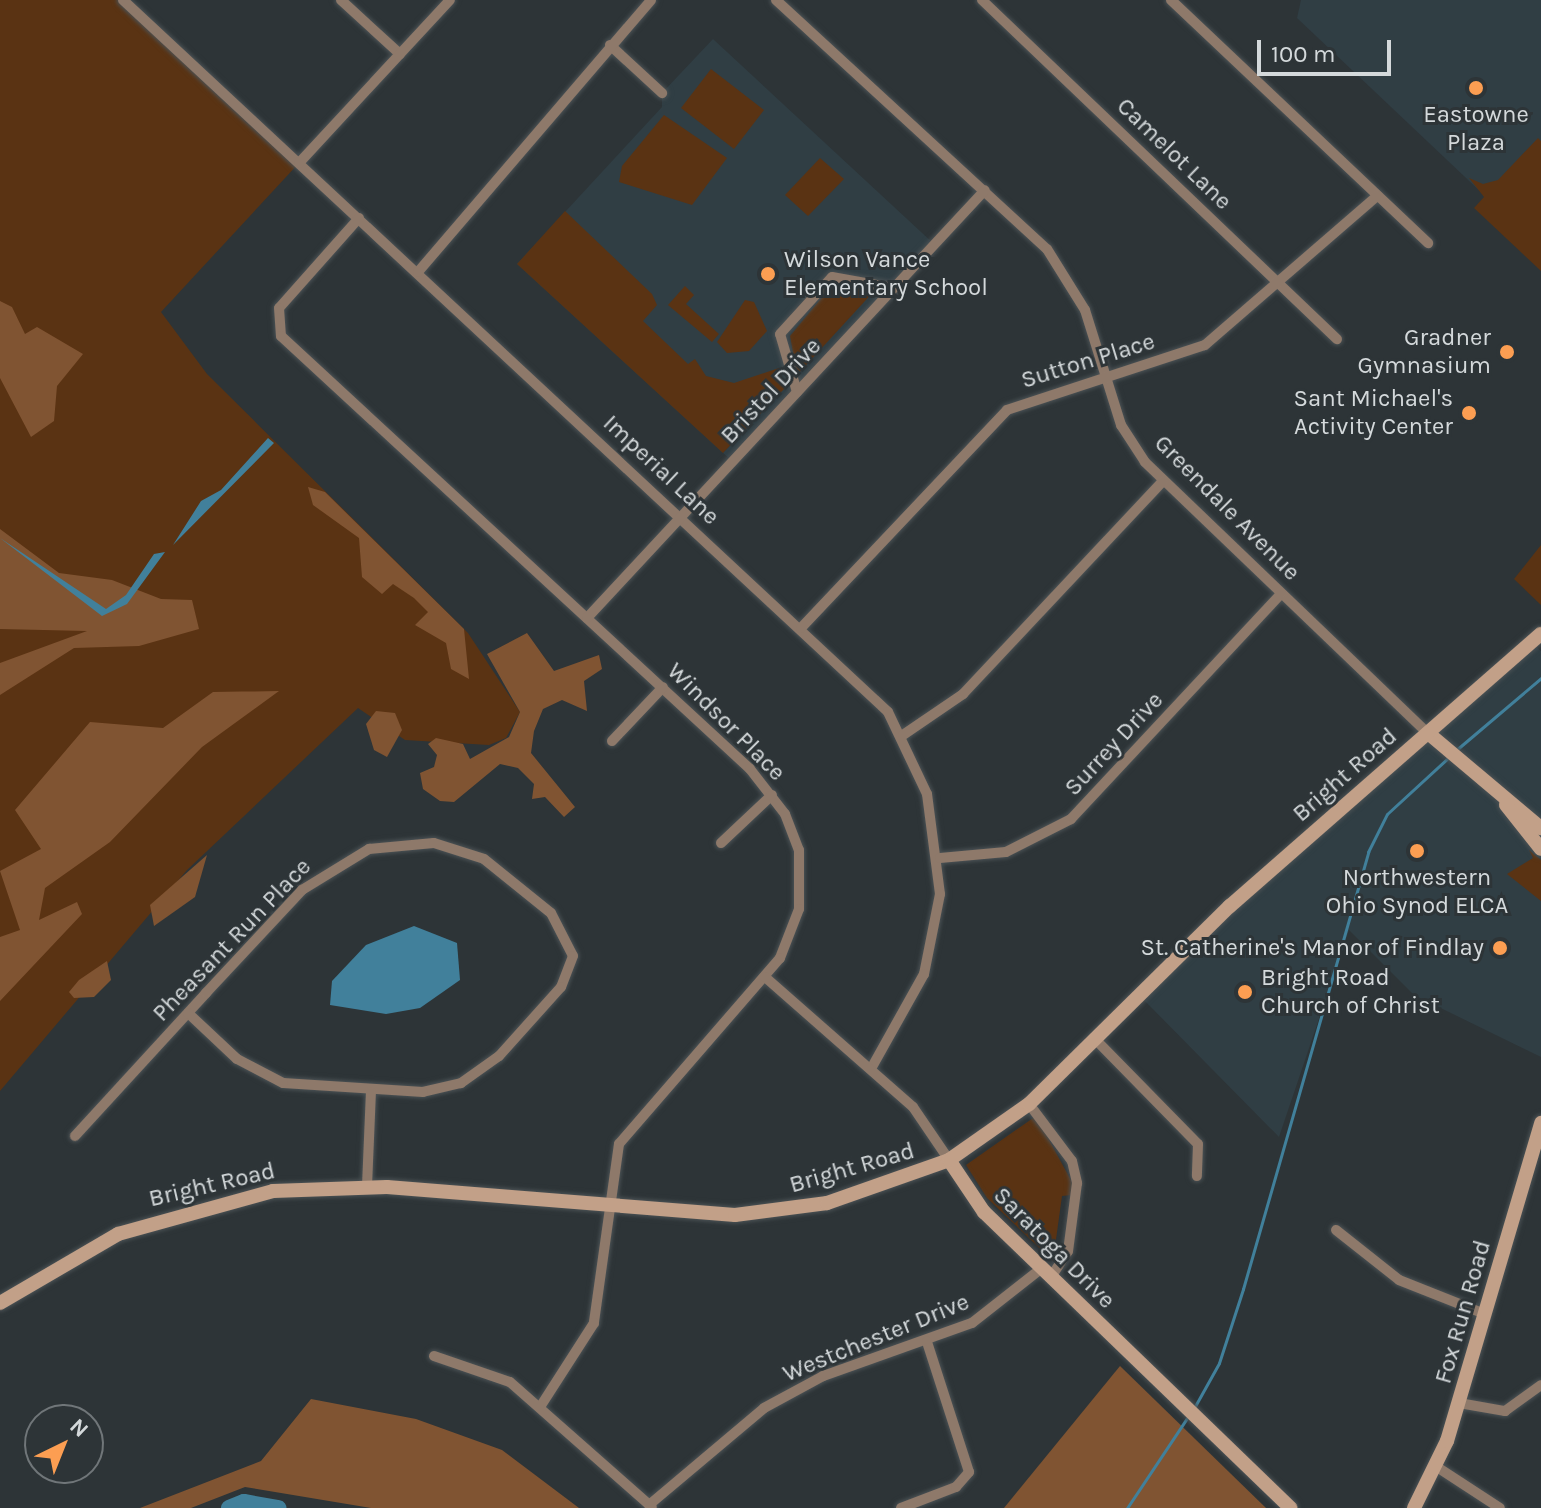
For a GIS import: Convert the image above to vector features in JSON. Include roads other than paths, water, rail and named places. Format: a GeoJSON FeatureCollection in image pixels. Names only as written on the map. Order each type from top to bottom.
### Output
{"type":"FeatureCollection","features":[{"type":"Feature","properties":{"kind":"main road","name":"Bright Road"},"geometry":{"type":"LineString","coordinates":[[0,1303],[82,1251],[168,1215],[273,1191],[367,1186],[608,1206],[781,1211],[853,1196],[949,1160],[1029,1104],[1222,913],[1541,634]]}},
{"type":"Feature","properties":{"kind":"main road","name":"Greendale Avenue"},"geometry":{"type":"LineString","coordinates":[[1428,733],[1506,805],[1541,828]]}},
{"type":"Feature","properties":{"kind":"main road","name":"Greendale Avenue"},"geometry":{"type":"LineString","coordinates":[[1506,805],[1541,849]]}},
{"type":"Feature","properties":{"kind":"main road","name":"Fox Run Road"},"geometry":{"type":"LineString","coordinates":[[1414,1508],[1437,1467],[1459,1403],[1541,1124]]}},
{"type":"Feature","properties":{"kind":"main road","name":"Saratoga Drive"},"geometry":{"type":"LineString","coordinates":[[949,1160],[975,1202],[1290,1508]]}},
{"type":"Feature","properties":{"kind":"street","name":"Imperial Lane"},"geometry":{"type":"LineString","coordinates":[[123,0],[868,689],[903,735],[927,794],[940,858],[927,963],[871,1069]]}},
{"type":"Feature","properties":{"kind":"street"},"geometry":{"type":"LineString","coordinates":[[341,0],[400,54]]}},
{"type":"Feature","properties":{"kind":"street"},"geometry":{"type":"LineString","coordinates":[[299,163],[450,0]]}},
{"type":"Feature","properties":{"kind":"street"},"geometry":{"type":"LineString","coordinates":[[418,272],[651,0]]}},
{"type":"Feature","properties":{"kind":"street","name":"Greendale Avenue"},"geometry":{"type":"LineString","coordinates":[[776,0],[985,190],[1067,275],[1128,437],[1163,481],[1428,733]]}},
{"type":"Feature","properties":{"kind":"street","name":"Camelot Lane"},"geometry":{"type":"LineString","coordinates":[[982,0],[1337,339]]}},
{"type":"Feature","properties":{"kind":"street"},"geometry":{"type":"LineString","coordinates":[[1171,0],[1428,243]]}},
{"type":"Feature","properties":{"kind":"street"},"geometry":{"type":"LineString","coordinates":[[610,45],[662,93]]}},
{"type":"Feature","properties":{"kind":"street","name":"Bristol Drive"},"geometry":{"type":"LineString","coordinates":[[587,618],[985,190]]}},
{"type":"Feature","properties":{"kind":"street","name":"Sutton Place"},"geometry":{"type":"LineString","coordinates":[[801,628],[1007,410],[1205,345],[1281,283],[1377,196]]}},
{"type":"Feature","properties":{"kind":"street","name":"Windsor Place"},"geometry":{"type":"LineString","coordinates":[[359,218],[279,308],[277,329],[663,687],[772,795],[796,837],[802,882],[792,934],[765,977],[633,1120],[613,1162],[594,1323],[540,1407]]}},
{"type":"Feature","properties":{"kind":"street"},"geometry":{"type":"LineString","coordinates":[[797,392],[780,334],[832,277],[893,288]]}},
{"type":"Feature","properties":{"kind":"street"},"geometry":{"type":"LineString","coordinates":[[903,735],[963,694],[1163,481]]}},
{"type":"Feature","properties":{"kind":"street","name":"Surrey Drive"},"geometry":{"type":"LineString","coordinates":[[940,858],[1006,852],[1071,819],[1281,594]]}},
{"type":"Feature","properties":{"kind":"street"},"geometry":{"type":"LineString","coordinates":[[612,741],[663,687]]}},
{"type":"Feature","properties":{"kind":"street"},"geometry":{"type":"LineString","coordinates":[[721,843],[772,795]]}},
{"type":"Feature","properties":{"kind":"street","name":"Pheasant Run Place"},"geometry":{"type":"LineString","coordinates":[[75,1136],[188,1013],[302,890],[344,859],[407,842],[484,859],[559,923],[573,956],[568,974],[479,1073],[436,1090],[371,1092],[271,1079],[188,1013]]}},
{"type":"Feature","properties":{"kind":"street","name":"Saratoga Drive"},"geometry":{"type":"LineString","coordinates":[[765,977],[922,1117],[949,1160]]}},
{"type":"Feature","properties":{"kind":"street"},"geometry":{"type":"LineString","coordinates":[[1095,1039],[1198,1144],[1197,1176]]}},
{"type":"Feature","properties":{"kind":"street"},"geometry":{"type":"LineString","coordinates":[[367,1186],[371,1092]]}},
{"type":"Feature","properties":{"kind":"street"},"geometry":{"type":"LineString","coordinates":[[1029,1104],[1072,1161],[1077,1183],[1068,1251],[1046,1272]]}},
{"type":"Feature","properties":{"kind":"street"},"geometry":{"type":"LineString","coordinates":[[1336,1230],[1399,1280],[1485,1314]]}},
{"type":"Feature","properties":{"kind":"street","name":"Westchester Drive"},"geometry":{"type":"LineString","coordinates":[[651,1506],[720,1439],[783,1396],[927,1342],[984,1317],[1046,1272]]}},
{"type":"Feature","properties":{"kind":"street"},"geometry":{"type":"LineString","coordinates":[[901,1508],[956,1487],[969,1472],[927,1342]]}},
{"type":"Feature","properties":{"kind":"street"},"geometry":{"type":"LineString","coordinates":[[434,1356],[486,1369],[540,1407],[651,1506]]}},
{"type":"Feature","properties":{"kind":"street"},"geometry":{"type":"LineString","coordinates":[[1459,1403],[1505,1411],[1541,1385]]}},
{"type":"Feature","properties":{"kind":"street"},"geometry":{"type":"LineString","coordinates":[[1437,1467],[1500,1508]]}},
{"type":"Feature","properties":{"kind":"water"},"geometry":{"type":"Polygon","coordinates":[[[268,438],[274,443],[173,545],[201,501],[221,490],[268,438]]]}},
{"type":"Feature","properties":{"kind":"water"},"geometry":{"type":"Polygon","coordinates":[[[0,538],[106,609],[126,595],[154,554],[165,552],[127,604],[102,616],[0,538]]]}},
{"type":"Feature","properties":{"kind":"water"},"geometry":{"type":"Polygon","coordinates":[[[414,926],[457,943],[460,980],[420,1008],[386,1014],[330,1005],[332,981],[366,945],[414,926]]]}},
{"type":"Feature","properties":{"kind":"waterway"},"geometry":{"type":"LineString","coordinates":[[1455,751],[1541,678]]}},
{"type":"Feature","properties":{"kind":"waterway"},"geometry":{"type":"LineString","coordinates":[[1194,1408],[1219,1363],[1243,1289],[1368,852],[1387,814],[1450,756]]}},
{"type":"Feature","properties":{"kind":"waterway"},"geometry":{"type":"LineString","coordinates":[[1127,1508],[1187,1418]]}},
{"type":"Feature","properties":{"kind":"waterway"},"geometry":{"type":"LineString","coordinates":[[229,1508],[244,1502],[278,1508]]}},
{"type":"Feature","properties":{"kind":"place","name":"Eastowne Plaza"},"geometry":{"type":"Point","coordinates":[1476,88]}},
{"type":"Feature","properties":{"kind":"place","name":"Wilson Vance Elementary School"},"geometry":{"type":"Point","coordinates":[768,274]}},
{"type":"Feature","properties":{"kind":"place","name":"Gradner Gymnasium"},"geometry":{"type":"Point","coordinates":[1507,352]}},
{"type":"Feature","properties":{"kind":"place","name":"Sant Michael's Activity Center"},"geometry":{"type":"Point","coordinates":[1469,413]}},
{"type":"Feature","properties":{"kind":"place","name":"Northwestern Ohio Synod ELCA"},"geometry":{"type":"Point","coordinates":[1417,851]}},
{"type":"Feature","properties":{"kind":"place","name":"St. Catherine's Manor of Findlay"},"geometry":{"type":"Point","coordinates":[1500,948]}},
{"type":"Feature","properties":{"kind":"place","name":"Bright Road Church of Christ"},"geometry":{"type":"Point","coordinates":[1245,992]}}]}
